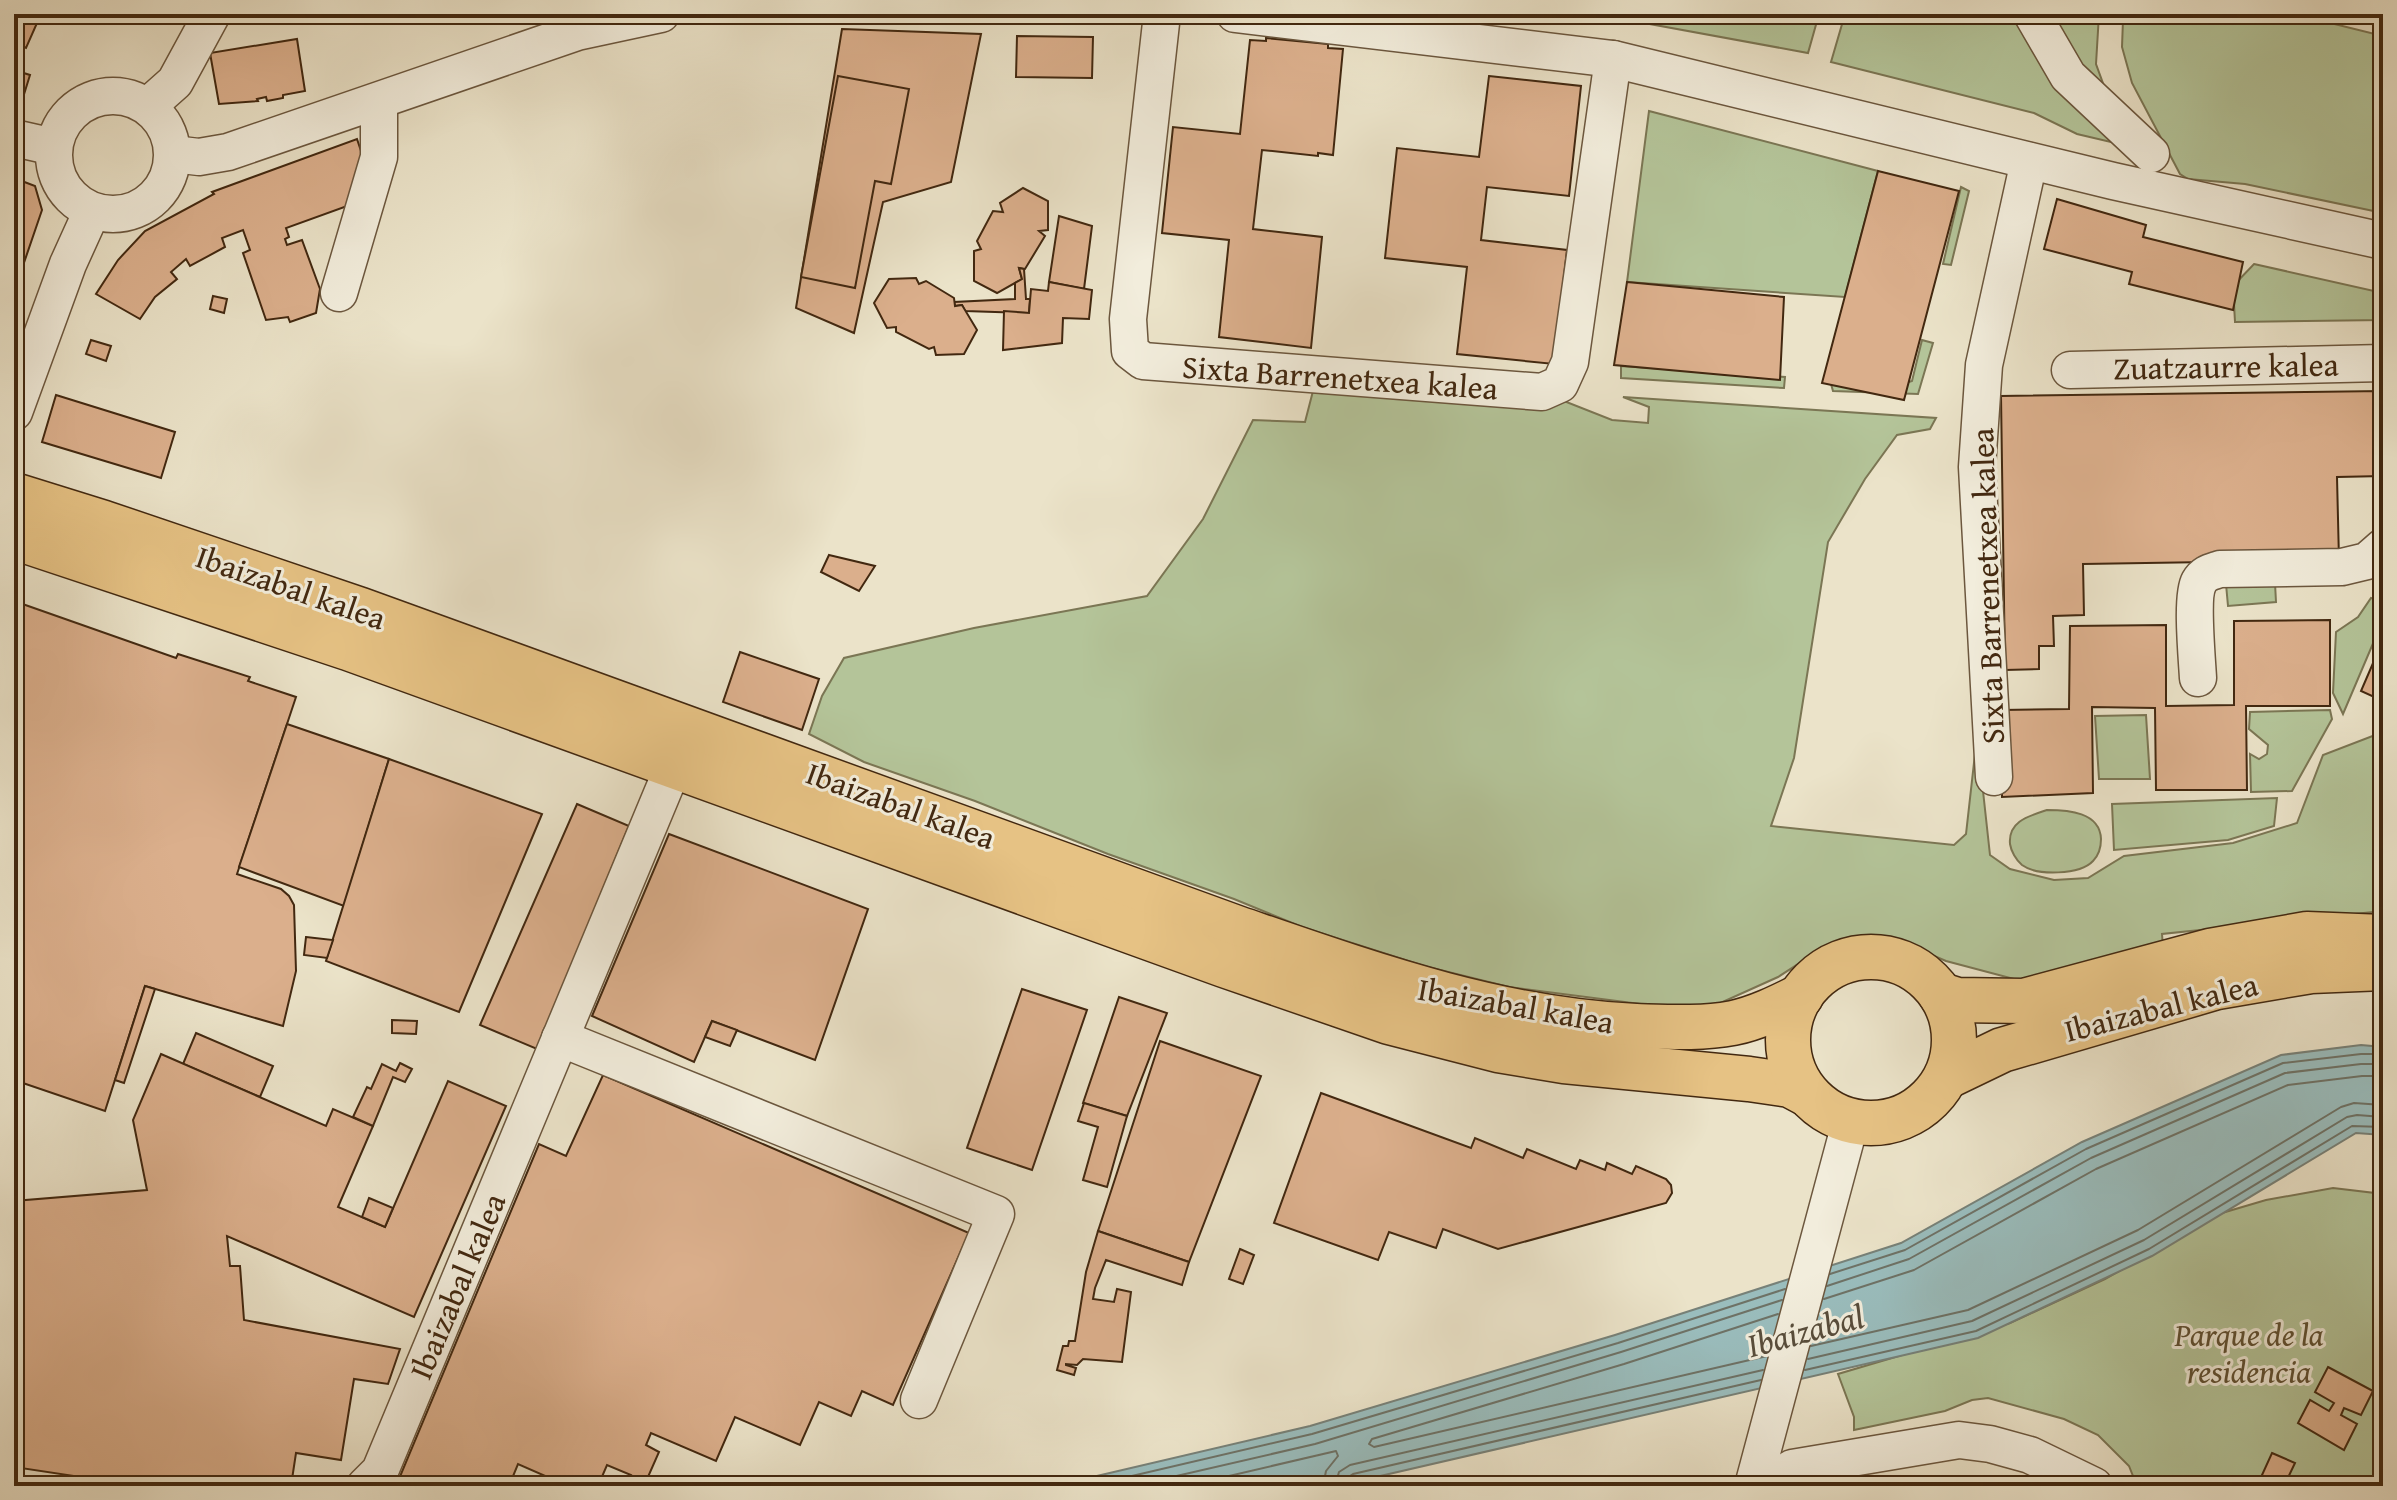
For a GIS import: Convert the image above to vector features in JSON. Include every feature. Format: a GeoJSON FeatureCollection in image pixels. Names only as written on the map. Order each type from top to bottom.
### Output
{"type":"FeatureCollection","features":[{"type":"Feature","properties":{"kind":"highway","name":"Ibaizabal kalea"},"geometry":{"type":"LineString","coordinates":[[14,495],[361,610],[1237,928],[1439,994],[1506,1010],[1604,1025],[1680,1028],[1734,1022],[1771,1011],[1801,996]]}},
{"type":"Feature","properties":{"kind":"highway","name":"Ibaizabal kalea"},"geometry":{"type":"LineString","coordinates":[[14,537],[348,648],[1389,1022],[1498,1050],[1564,1061],[1749,1079],[1798,1090]]}},
{"type":"Feature","properties":{"kind":"highway","name":"Ibaizabal kalea"},"geometry":{"type":"LineString","coordinates":[[1941,995],[1957,1000],[2024,1001],[2210,951],[2307,934],[2383,937]]}},
{"type":"Feature","properties":{"kind":"highway"},"geometry":{"type":"LineString","coordinates":[[1867,957],[1896,961],[1921,974],[1941,995],[1952,1021],[1954,1050],[1946,1077],[1929,1100],[1905,1117],[1877,1124],[1851,1120],[1827,1111],[1798,1090],[1788,1046],[1790,1019],[1801,996],[1818,976],[1841,963],[1867,957]]}},
{"type":"Feature","properties":{"kind":"highway","name":"Ibaizabal kalea"},"geometry":{"type":"LineString","coordinates":[[1946,1077],[2002,1050],[2217,987],[2311,971],[2383,968]]}},
{"type":"Feature","properties":{"kind":"street"},"geometry":{"type":"LineString","coordinates":[[148,106],[175,82],[212,14]]}},
{"type":"Feature","properties":{"kind":"street"},"geometry":{"type":"LineString","coordinates":[[173,154],[199,157],[228,152],[577,32],[661,14]]}},
{"type":"Feature","properties":{"kind":"street","name":"Sixta Barrenetxea kalea"},"geometry":{"type":"LineString","coordinates":[[1162,14],[1128,319],[1130,351],[1143,361],[1542,392],[1560,384],[1570,362],[1613,59]]}},
{"type":"Feature","properties":{"kind":"street"},"geometry":{"type":"LineString","coordinates":[[1235,14],[1613,59],[2029,161],[2383,241]]}},
{"type":"Feature","properties":{"kind":"street"},"geometry":{"type":"LineString","coordinates":[[2032,14],[2068,76],[2151,154]]}},
{"type":"Feature","properties":{"kind":"street"},"geometry":{"type":"LineString","coordinates":[[122,96],[148,106],[166,127],[173,154],[167,182],[148,204],[121,214],[92,211],[73,198],[59,179],[54,163],[57,134],[72,112],[95,98],[122,96]]}},
{"type":"Feature","properties":{"kind":"street"},"geometry":{"type":"LineString","coordinates":[[339,293],[379,157],[379,101]]}},
{"type":"Feature","properties":{"kind":"street"},"geometry":{"type":"LineString","coordinates":[[14,138],[54,147]]}},
{"type":"Feature","properties":{"kind":"street","name":"Sixta Barrenetxea kalea"},"geometry":{"type":"LineString","coordinates":[[1994,777],[1977,467],[1984,365],[2029,161]]}},
{"type":"Feature","properties":{"kind":"street"},"geometry":{"type":"LineString","coordinates":[[14,412],[68,264],[92,211]]}},
{"type":"Feature","properties":{"kind":"street"},"geometry":{"type":"LineString","coordinates":[[2333,230],[2347,241],[2383,249]]}},
{"type":"Feature","properties":{"kind":"street","name":"Zuatzaurre kalea"},"geometry":{"type":"LineString","coordinates":[[2070,370],[2383,363]]}},
{"type":"Feature","properties":{"kind":"street"},"geometry":{"type":"LineString","coordinates":[[2198,678],[2197,584],[2207,573],[2220,569],[2342,567],[2367,561],[2383,547]]}},
{"type":"Feature","properties":{"kind":"street","name":"Ibaizabal kalea"},"geometry":{"type":"LineString","coordinates":[[365,1486],[380,1471],[674,765]]}},
{"type":"Feature","properties":{"kind":"street"},"geometry":{"type":"LineString","coordinates":[[560,1038],[996,1214],[919,1400]]}},
{"type":"Feature","properties":{"kind":"street"},"geometry":{"type":"LineString","coordinates":[[1851,1120],[1772,1412],[1762,1478],[1959,1440],[1990,1444],[2030,1455],[2094,1486]]}},
{"type":"Feature","properties":{"kind":"green space"},"geometry":{"type":"Polygon","coordinates":[[[1595,14],[1819,14],[1808,53],[1595,14]]]}},
{"type":"Feature","properties":{"kind":"green space"},"geometry":{"type":"Polygon","coordinates":[[[1845,14],[2013,14],[2050,80],[2115,143],[2077,134],[2034,113],[1831,62],[1845,14]]]}},
{"type":"Feature","properties":{"kind":"green space"},"geometry":{"type":"Polygon","coordinates":[[[2052,14],[2099,14],[2096,64],[2112,108],[2104,102],[2052,14]]]}},
{"type":"Feature","properties":{"kind":"green space"},"geometry":{"type":"Polygon","coordinates":[[[2132,14],[2294,14],[2383,36],[2383,213],[2245,184],[2188,179],[2180,174],[2132,83],[2122,47],[2123,20],[2132,14]]]}},
{"type":"Feature","properties":{"kind":"green space"},"geometry":{"type":"Polygon","coordinates":[[[1649,111],[1878,171],[1845,297],[1627,282],[1649,111]]]}},
{"type":"Feature","properties":{"kind":"green space"},"geometry":{"type":"Polygon","coordinates":[[[1961,187],[1969,191],[1951,265],[1943,264],[1961,187]]]}},
{"type":"Feature","properties":{"kind":"green space"},"geometry":{"type":"Polygon","coordinates":[[[2254,264],[2383,293],[2383,320],[2235,322],[2233,286],[2254,264]]]}},
{"type":"Feature","properties":{"kind":"green space"},"geometry":{"type":"Polygon","coordinates":[[[1922,340],[1933,343],[1918,394],[1833,391],[1831,384],[1903,384],[1912,381],[1922,340]]]}},
{"type":"Feature","properties":{"kind":"green space"},"geometry":{"type":"Polygon","coordinates":[[[1621,366],[1785,377],[1784,388],[1621,378],[1621,366]]]}},
{"type":"Feature","properties":{"kind":"green space"},"geometry":{"type":"Polygon","coordinates":[[[1313,391],[1564,401],[1612,420],[1648,423],[1649,407],[1623,397],[1936,418],[1930,429],[1897,435],[1865,479],[1828,542],[1794,758],[1771,826],[1954,845],[1966,834],[1977,736],[1990,855],[2010,869],[2054,880],[2088,878],[2124,856],[2233,843],[2297,823],[2323,755],[2383,732],[2383,911],[2162,934],[2163,947],[2029,983],[1946,961],[1911,946],[1868,938],[1823,948],[1778,977],[1716,1005],[1648,1005],[1509,987],[1424,966],[1302,927],[975,801],[864,762],[809,734],[822,696],[844,658],[974,628],[1147,596],[1203,519],[1253,420],[1305,422],[1313,391]]]}},
{"type":"Feature","properties":{"kind":"green space"},"geometry":{"type":"Polygon","coordinates":[[[2275,583],[2276,602],[2228,606],[2226,584],[2275,583]]]}},
{"type":"Feature","properties":{"kind":"green space"},"geometry":{"type":"Polygon","coordinates":[[[2371,598],[2383,602],[2383,620],[2343,714],[2333,693],[2336,632],[2358,617],[2371,598]]]}},
{"type":"Feature","properties":{"kind":"green space"},"geometry":{"type":"Polygon","coordinates":[[[2330,710],[2332,719],[2292,791],[2251,792],[2250,754],[2259,759],[2267,754],[2268,745],[2249,729],[2250,712],[2330,710]]]}},
{"type":"Feature","properties":{"kind":"green space"},"geometry":{"type":"Polygon","coordinates":[[[2146,715],[2150,779],[2099,779],[2095,716],[2146,715]]]}},
{"type":"Feature","properties":{"kind":"green space"},"geometry":{"type":"Polygon","coordinates":[[[2277,798],[2274,826],[2228,840],[2114,850],[2112,804],[2277,798]]]}},
{"type":"Feature","properties":{"kind":"green space"},"geometry":{"type":"Polygon","coordinates":[[[2047,810],[2082,814],[2095,823],[2101,842],[2098,854],[2087,866],[2069,871],[2038,871],[2020,863],[2014,855],[2010,836],[2012,830],[2021,821],[2047,810]]]}},
{"type":"Feature","properties":{"kind":"green space","name":"Parque de la residencia"},"geometry":{"type":"Polygon","coordinates":[[[2333,1188],[2383,1194],[2383,1486],[2137,1486],[2129,1466],[2098,1435],[2064,1419],[1988,1398],[1972,1400],[1945,1411],[1854,1430],[1854,1417],[1838,1374],[2010,1323],[2105,1279],[2222,1213],[2266,1200],[2333,1188]]]}},
{"type":"Feature","properties":{"kind":"water","name":"Ibaizabal"},"geometry":{"type":"Polygon","coordinates":[[[2361,1045],[2383,1047],[2383,1135],[2356,1133],[2152,1256],[1978,1338],[1337,1486],[1054,1486],[1310,1426],[1615,1335],[1901,1243],[2082,1142],[2281,1055],[2361,1045]]]}},
{"type":"Feature","properties":{"kind":"building"},"geometry":{"type":"Polygon","coordinates":[[[14,14],[41,14],[26,48],[14,42],[14,14]]]}},
{"type":"Feature","properties":{"kind":"building"},"geometry":{"type":"Polygon","coordinates":[[[346,14],[383,14],[382,18],[346,14]]]}},
{"type":"Feature","properties":{"kind":"building"},"geometry":{"type":"Polygon","coordinates":[[[842,29],[981,34],[951,182],[883,202],[854,333],[796,308],[842,29]]]}},
{"type":"Feature","properties":{"kind":"building"},"geometry":{"type":"Polygon","coordinates":[[[1017,36],[1093,37],[1092,78],[1016,77],[1017,36]]]}},
{"type":"Feature","properties":{"kind":"building"},"geometry":{"type":"Polygon","coordinates":[[[1266,38],[1328,44],[1328,48],[1343,49],[1333,155],[1262,150],[1253,229],[1322,237],[1311,348],[1219,337],[1229,240],[1162,233],[1173,127],[1240,134],[1250,40],[1266,41],[1266,38]]]}},
{"type":"Feature","properties":{"kind":"building"},"geometry":{"type":"Polygon","coordinates":[[[297,39],[305,91],[267,101],[266,97],[258,101],[219,104],[210,53],[297,39]]]}},
{"type":"Feature","properties":{"kind":"building"},"geometry":{"type":"Polygon","coordinates":[[[14,70],[30,75],[17,117],[14,116],[14,70]]]}},
{"type":"Feature","properties":{"kind":"building"},"geometry":{"type":"Polygon","coordinates":[[[838,76],[909,89],[891,184],[875,181],[855,288],[801,277],[838,76]]]}},
{"type":"Feature","properties":{"kind":"building"},"geometry":{"type":"Polygon","coordinates":[[[1489,76],[1581,86],[1569,196],[1487,187],[1481,240],[1567,250],[1554,364],[1457,354],[1467,267],[1385,258],[1397,148],[1479,157],[1489,76]]]}},
{"type":"Feature","properties":{"kind":"building"},"geometry":{"type":"Polygon","coordinates":[[[357,139],[364,160],[350,205],[286,228],[289,237],[285,239],[287,245],[302,240],[320,289],[316,313],[290,322],[288,317],[266,320],[243,253],[250,250],[243,230],[222,238],[225,247],[190,266],[186,259],[171,272],[177,279],[155,297],[140,319],[96,294],[118,260],[145,231],[214,194],[212,192],[357,139]]]}},
{"type":"Feature","properties":{"kind":"building"},"geometry":{"type":"Polygon","coordinates":[[[1878,171],[1959,191],[1904,400],[1822,383],[1878,171]]]}},
{"type":"Feature","properties":{"kind":"building"},"geometry":{"type":"Polygon","coordinates":[[[14,178],[35,186],[42,210],[14,292],[14,178]]]}},
{"type":"Feature","properties":{"kind":"building"},"geometry":{"type":"Polygon","coordinates":[[[1023,188],[1048,201],[1048,230],[1039,231],[1045,236],[1025,269],[1019,268],[1022,279],[997,293],[974,281],[974,251],[981,249],[977,241],[993,211],[1003,212],[1000,203],[1023,188]]]}},
{"type":"Feature","properties":{"kind":"building"},"geometry":{"type":"Polygon","coordinates":[[[2057,199],[2146,225],[2143,237],[2243,262],[2233,310],[2129,284],[2132,272],[2044,249],[2057,199]]]}},
{"type":"Feature","properties":{"kind":"building"},"geometry":{"type":"Polygon","coordinates":[[[1059,216],[1092,226],[1084,289],[1049,282],[1059,216]]]}},
{"type":"Feature","properties":{"kind":"building"},"geometry":{"type":"Polygon","coordinates":[[[1019,268],[1024,269],[1026,299],[1030,299],[1029,313],[965,311],[962,305],[955,306],[954,302],[1015,299],[1015,283],[1022,279],[1019,268]]]}},
{"type":"Feature","properties":{"kind":"building"},"geometry":{"type":"Polygon","coordinates":[[[916,278],[919,284],[926,281],[954,298],[955,306],[962,305],[977,330],[964,354],[936,355],[934,347],[929,349],[896,332],[896,327],[887,328],[874,303],[889,279],[916,278]]]}},
{"type":"Feature","properties":{"kind":"building"},"geometry":{"type":"Polygon","coordinates":[[[1049,282],[1092,290],[1089,319],[1063,318],[1062,343],[1003,350],[1004,311],[1029,313],[1031,289],[1048,291],[1049,282]]]}},
{"type":"Feature","properties":{"kind":"building"},"geometry":{"type":"Polygon","coordinates":[[[1627,282],[1784,297],[1780,380],[1614,365],[1627,282]]]}},
{"type":"Feature","properties":{"kind":"building"},"geometry":{"type":"Polygon","coordinates":[[[213,296],[227,299],[224,313],[210,309],[213,296]]]}},
{"type":"Feature","properties":{"kind":"building"},"geometry":{"type":"Polygon","coordinates":[[[91,340],[111,346],[106,361],[86,354],[91,340]]]}},
{"type":"Feature","properties":{"kind":"building"},"geometry":{"type":"Polygon","coordinates":[[[2383,391],[2383,476],[2337,477],[2339,560],[2083,564],[2084,615],[2053,616],[2054,646],[2039,646],[2039,669],[2005,670],[2001,396],[2383,391]]]}},
{"type":"Feature","properties":{"kind":"building"},"geometry":{"type":"Polygon","coordinates":[[[56,395],[175,432],[161,478],[42,442],[56,395]]]}},
{"type":"Feature","properties":{"kind":"building"},"geometry":{"type":"Polygon","coordinates":[[[829,555],[875,566],[859,591],[821,572],[829,555]]]}},
{"type":"Feature","properties":{"kind":"building"},"geometry":{"type":"Polygon","coordinates":[[[14,601],[176,658],[178,654],[250,677],[248,681],[296,697],[237,874],[281,889],[294,905],[296,971],[283,1026],[145,986],[105,1111],[14,1080],[14,601]]]}},
{"type":"Feature","properties":{"kind":"building"},"geometry":{"type":"Polygon","coordinates":[[[2330,620],[2330,706],[2246,706],[2247,790],[2156,790],[2155,708],[2092,707],[2093,793],[2002,797],[2002,710],[2069,709],[2070,626],[2166,625],[2166,706],[2234,705],[2234,621],[2330,620]]]}},
{"type":"Feature","properties":{"kind":"building"},"geometry":{"type":"Polygon","coordinates":[[[2383,640],[2383,701],[2361,691],[2383,640]]]}},
{"type":"Feature","properties":{"kind":"building"},"geometry":{"type":"Polygon","coordinates":[[[740,652],[819,679],[802,730],[723,702],[740,652]]]}},
{"type":"Feature","properties":{"kind":"building"},"geometry":{"type":"Polygon","coordinates":[[[287,724],[389,759],[344,906],[239,867],[287,724]]]}},
{"type":"Feature","properties":{"kind":"building"},"geometry":{"type":"Polygon","coordinates":[[[389,759],[542,814],[459,1012],[326,961],[389,759]]]}},
{"type":"Feature","properties":{"kind":"building"},"geometry":{"type":"Polygon","coordinates":[[[577,804],[629,826],[537,1049],[480,1025],[577,804]]]}},
{"type":"Feature","properties":{"kind":"building"},"geometry":{"type":"Polygon","coordinates":[[[669,834],[868,909],[815,1060],[712,1021],[694,1062],[592,1016],[669,834]]]}},
{"type":"Feature","properties":{"kind":"building"},"geometry":{"type":"Polygon","coordinates":[[[306,937],[333,940],[327,958],[304,955],[306,937]]]}},
{"type":"Feature","properties":{"kind":"building"},"geometry":{"type":"Polygon","coordinates":[[[145,986],[155,989],[124,1083],[115,1080],[145,986]]]}},
{"type":"Feature","properties":{"kind":"building"},"geometry":{"type":"Polygon","coordinates":[[[1022,989],[1087,1010],[1032,1170],[967,1148],[1022,989]]]}},
{"type":"Feature","properties":{"kind":"building"},"geometry":{"type":"Polygon","coordinates":[[[1119,997],[1167,1013],[1127,1116],[1083,1103],[1119,997]]]}},
{"type":"Feature","properties":{"kind":"building"},"geometry":{"type":"Polygon","coordinates":[[[392,1020],[417,1021],[416,1034],[392,1033],[392,1020]]]}},
{"type":"Feature","properties":{"kind":"building"},"geometry":{"type":"Polygon","coordinates":[[[712,1021],[737,1030],[730,1046],[705,1037],[712,1021]]]}},
{"type":"Feature","properties":{"kind":"building"},"geometry":{"type":"Polygon","coordinates":[[[196,1033],[273,1066],[260,1097],[183,1064],[196,1033]]]}},
{"type":"Feature","properties":{"kind":"building"},"geometry":{"type":"Polygon","coordinates":[[[1160,1041],[1261,1076],[1189,1262],[1098,1231],[1160,1041]]]}},
{"type":"Feature","properties":{"kind":"building"},"geometry":{"type":"Polygon","coordinates":[[[161,1054],[326,1126],[333,1109],[373,1126],[338,1207],[385,1227],[448,1081],[506,1106],[414,1317],[227,1236],[230,1266],[240,1266],[244,1320],[400,1349],[388,1384],[354,1379],[341,1460],[296,1453],[291,1486],[140,1486],[14,1467],[14,1201],[147,1190],[133,1120],[161,1054]]]}},
{"type":"Feature","properties":{"kind":"building"},"geometry":{"type":"Polygon","coordinates":[[[400,1063],[412,1069],[405,1082],[393,1077],[373,1126],[353,1117],[382,1064],[396,1071],[400,1063]]]}},
{"type":"Feature","properties":{"kind":"building"},"geometry":{"type":"Polygon","coordinates":[[[603,1075],[969,1233],[893,1405],[862,1391],[851,1416],[819,1402],[800,1445],[735,1417],[716,1461],[651,1433],[646,1445],[659,1452],[644,1486],[626,1486],[631,1475],[607,1465],[598,1486],[568,1486],[518,1464],[509,1486],[396,1486],[539,1144],[566,1156],[603,1075]]]}},
{"type":"Feature","properties":{"kind":"building"},"geometry":{"type":"Polygon","coordinates":[[[1321,1093],[1471,1148],[1475,1138],[1523,1158],[1527,1149],[1576,1169],[1580,1160],[1605,1170],[1607,1163],[1632,1174],[1636,1166],[1666,1179],[1672,1193],[1666,1203],[1498,1249],[1443,1229],[1436,1248],[1389,1232],[1378,1260],[1274,1223],[1321,1093]]]}},
{"type":"Feature","properties":{"kind":"building"},"geometry":{"type":"Polygon","coordinates":[[[1084,1103],[1127,1116],[1107,1187],[1083,1180],[1098,1127],[1078,1121],[1084,1103]]]}},
{"type":"Feature","properties":{"kind":"building"},"geometry":{"type":"Polygon","coordinates":[[[369,1198],[393,1208],[385,1227],[362,1217],[369,1198]]]}},
{"type":"Feature","properties":{"kind":"building"},"geometry":{"type":"Polygon","coordinates":[[[1098,1231],[1189,1262],[1182,1285],[1106,1260],[1093,1299],[1114,1302],[1117,1289],[1131,1292],[1122,1362],[1083,1359],[1077,1365],[1066,1364],[1076,1368],[1074,1375],[1057,1370],[1063,1346],[1075,1341],[1086,1272],[1098,1231]]]}},
{"type":"Feature","properties":{"kind":"building"},"geometry":{"type":"Polygon","coordinates":[[[1240,1249],[1254,1255],[1243,1284],[1229,1279],[1240,1249]]]}},
{"type":"Feature","properties":{"kind":"building"},"geometry":{"type":"Polygon","coordinates":[[[2328,1367],[2373,1391],[2361,1415],[2344,1408],[2341,1415],[2357,1424],[2344,1450],[2298,1423],[2310,1400],[2329,1411],[2334,1403],[2315,1392],[2328,1367]]]}},
{"type":"Feature","properties":{"kind":"building"},"geometry":{"type":"Polygon","coordinates":[[[2272,1453],[2295,1463],[2284,1486],[2257,1486],[2272,1453]]]}}]}
